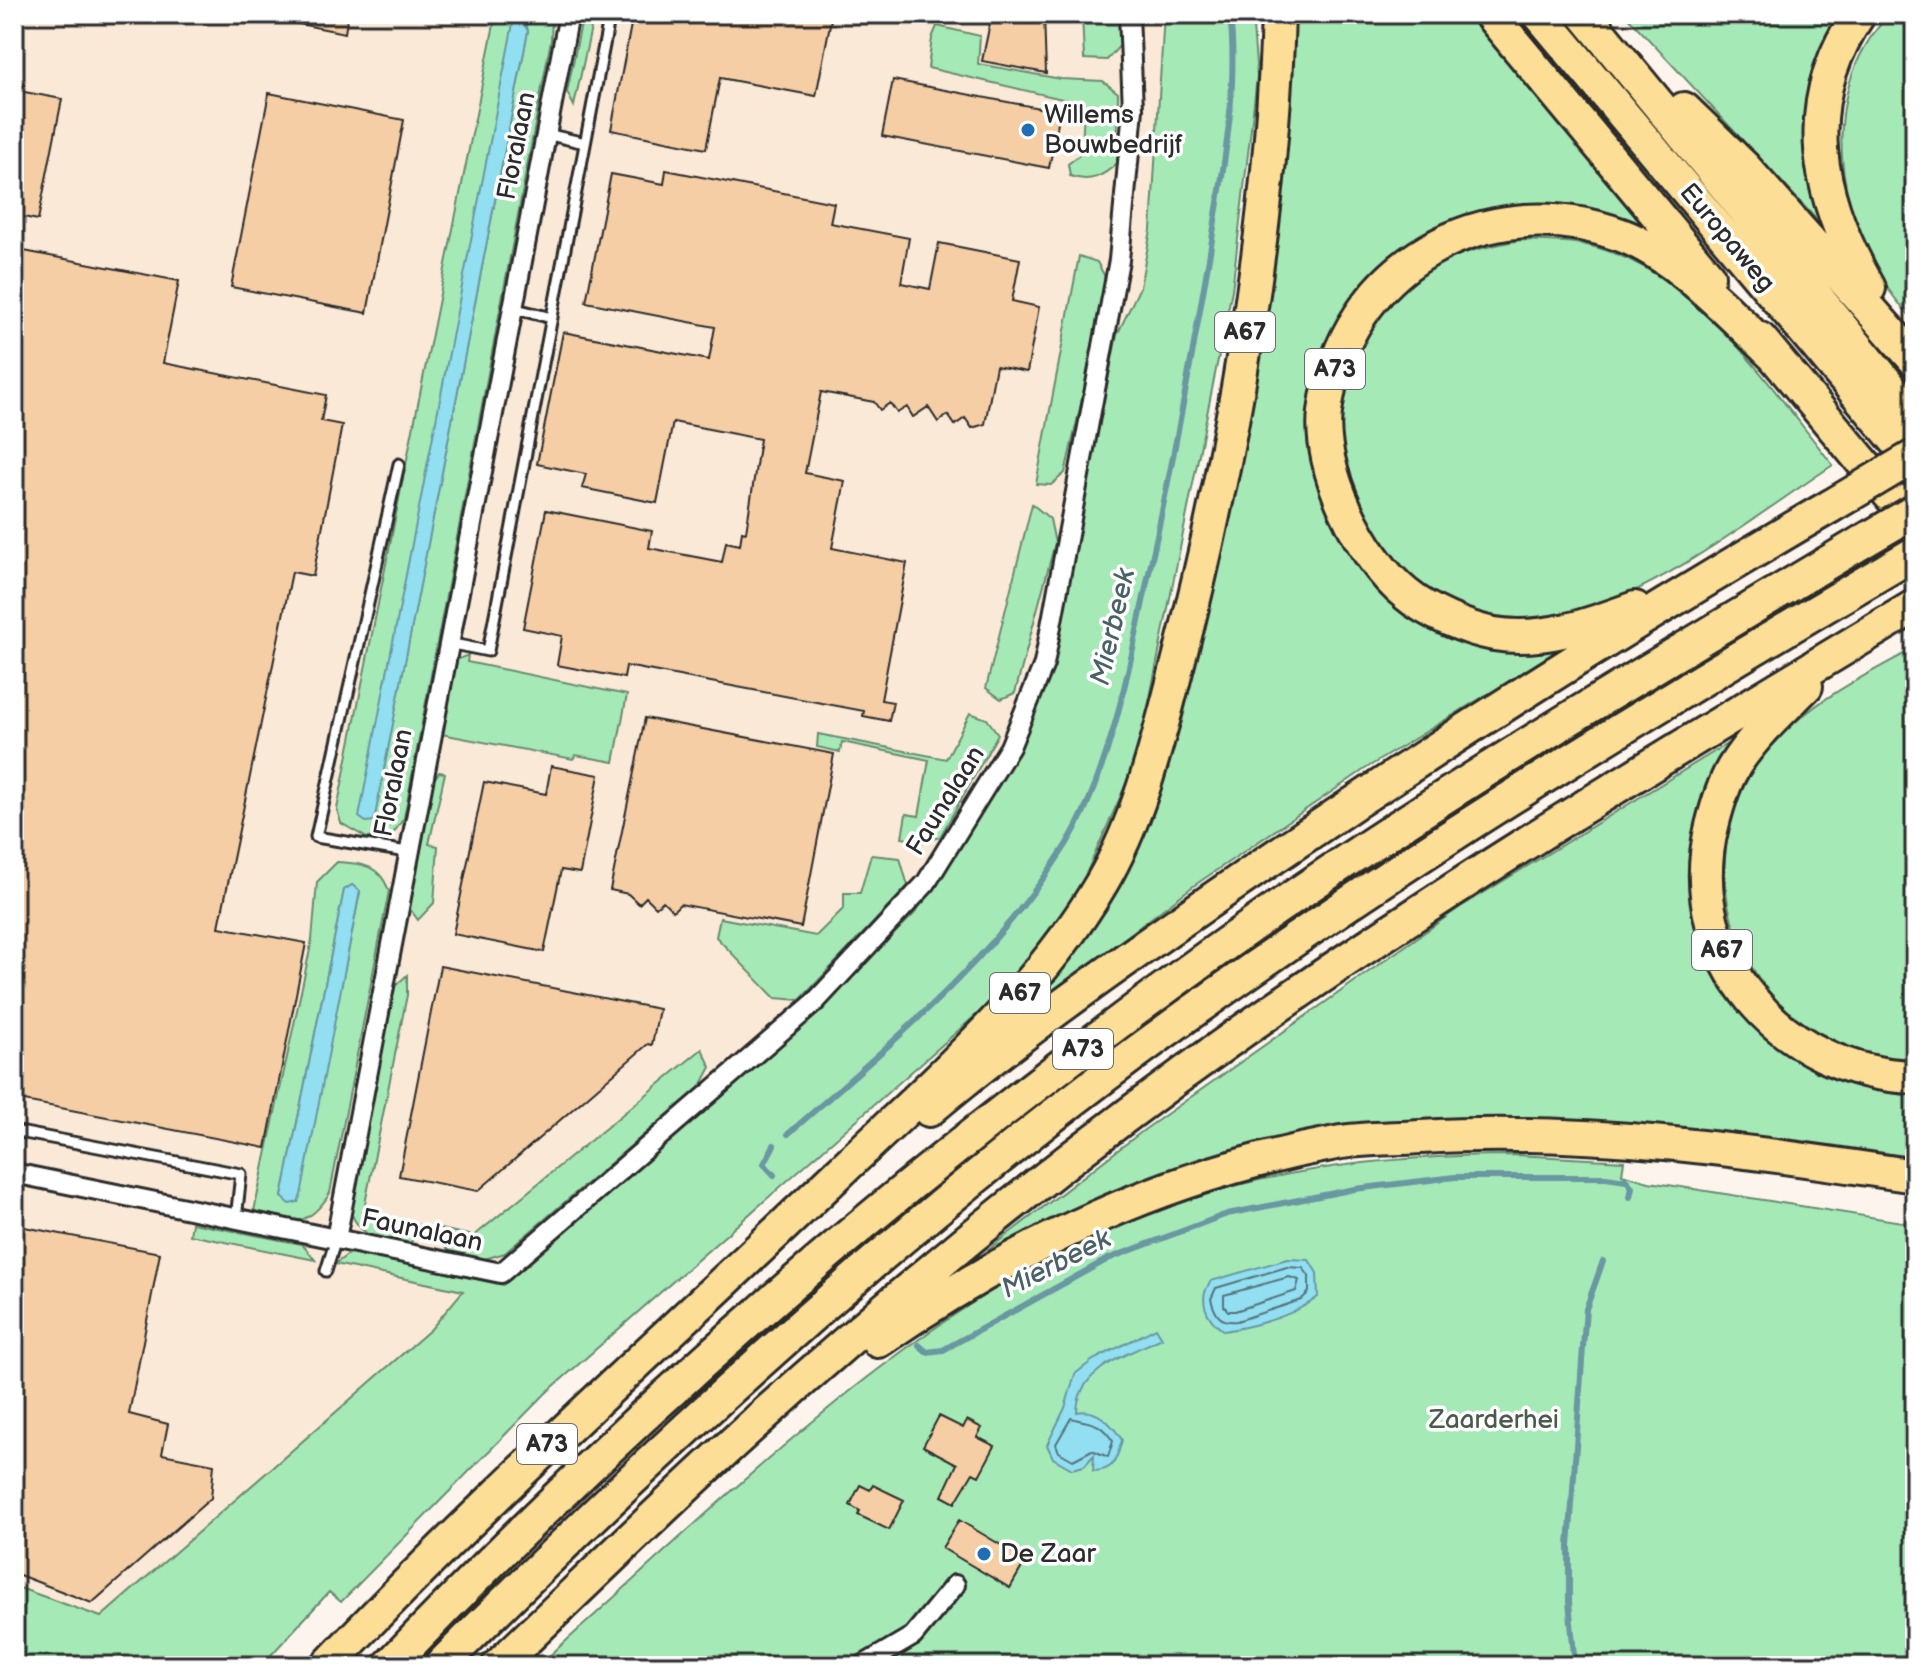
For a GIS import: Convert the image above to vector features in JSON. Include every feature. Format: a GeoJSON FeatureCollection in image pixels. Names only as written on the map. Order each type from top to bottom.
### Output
{"type":"FeatureCollection","features":[{"type":"Feature","properties":{"kind":"highway","name":"A67"},"geometry":{"type":"LineString","coordinates":[[742,1266],[1042,971],[1109,868],[1149,774],[1203,566],[1253,289],[1270,149],[1278,14]]}},
{"type":"Feature","properties":{"kind":"highway"},"geometry":{"type":"LineString","coordinates":[[1490,14],[1915,525]]}},
{"type":"Feature","properties":{"kind":"highway","name":"Europaweg"},"geometry":{"type":"LineString","coordinates":[[1539,14],[1915,463]]}},
{"type":"Feature","properties":{"kind":"highway"},"geometry":{"type":"LineString","coordinates":[[1586,14],[1745,168],[1912,356]]}},
{"type":"Feature","properties":{"kind":"highway","name":"Europaweg"},"geometry":{"type":"LineString","coordinates":[[1586,14],[1915,417]]}},
{"type":"Feature","properties":{"kind":"highway"},"geometry":{"type":"LineString","coordinates":[[1859,14],[1840,46],[1825,90],[1819,151],[1822,177],[1851,257],[1912,356]]}},
{"type":"Feature","properties":{"kind":"highway","name":"A73"},"geometry":{"type":"LineString","coordinates":[[1689,589],[1586,626],[1543,636],[1493,634],[1443,615],[1406,594],[1373,556],[1348,516],[1331,472],[1324,414],[1333,374],[1350,330],[1377,292],[1411,260],[1448,237],[1489,224],[1526,221],[1574,222],[1623,235],[1669,263],[1707,293],[1772,354]]}},
{"type":"Feature","properties":{"kind":"highway","name":"A73"},"geometry":{"type":"LineString","coordinates":[[327,1666],[547,1443],[742,1266],[946,1095],[1157,937],[1375,788],[1689,589],[1915,456]]}},
{"type":"Feature","properties":{"kind":"highway","name":"A73"},"geometry":{"type":"LineString","coordinates":[[389,1666],[563,1491],[787,1286],[984,1124],[1187,971],[1399,827],[1588,707],[1915,511]]}},
{"type":"Feature","properties":{"kind":"highway","name":"A73"},"geometry":{"type":"LineString","coordinates":[[440,1666],[603,1503],[798,1324],[1001,1156],[1214,996],[1406,865],[1602,741],[1915,553]]}},
{"type":"Feature","properties":{"kind":"highway"},"geometry":{"type":"LineString","coordinates":[[498,1666],[743,1433],[1028,1193],[1241,1033],[1433,901],[1915,606]]}},
{"type":"Feature","properties":{"kind":"highway","name":"A67"},"geometry":{"type":"LineString","coordinates":[[1839,652],[1768,724],[1733,768],[1718,803],[1706,850],[1705,890],[1713,930],[1724,958],[1770,1020],[1828,1060],[1880,1076],[1915,1077]]}},
{"type":"Feature","properties":{"kind":"highway"},"geometry":{"type":"LineString","coordinates":[[743,1433],[915,1316],[1059,1232],[1209,1172],[1338,1143],[1501,1132],[1647,1142],[1915,1176]]}},
{"type":"Feature","properties":{"kind":"street","name":"Floralaan"},"geometry":{"type":"LineString","coordinates":[[336,1239],[407,852],[569,14]]}},
{"type":"Feature","properties":{"kind":"street","name":"Faunalaan"},"geometry":{"type":"LineString","coordinates":[[336,1239],[501,1273],[814,1003],[926,883],[1010,747],[1044,664],[1119,260],[1133,109],[1129,14]]}},
{"type":"Feature","properties":{"kind":"street"},"geometry":{"type":"LineString","coordinates":[[14,1173],[336,1239]]}},
{"type":"Feature","properties":{"kind":"street"},"geometry":{"type":"LineString","coordinates":[[862,1666],[913,1636],[955,1585]]}},
{"type":"Feature","properties":{"kind":"lane"},"geometry":{"type":"LineString","coordinates":[[448,643],[488,651],[610,14]]}},
{"type":"Feature","properties":{"kind":"lane"},"geometry":{"type":"LineString","coordinates":[[546,134],[585,143]]}},
{"type":"Feature","properties":{"kind":"lane"},"geometry":{"type":"LineString","coordinates":[[512,308],[552,318]]}},
{"type":"Feature","properties":{"kind":"lane"},"geometry":{"type":"LineString","coordinates":[[399,464],[316,837],[407,852]]}},
{"type":"Feature","properties":{"kind":"lane"},"geometry":{"type":"LineString","coordinates":[[14,1131],[241,1174],[236,1219]]}},
{"type":"Feature","properties":{"kind":"lane"},"geometry":{"type":"LineString","coordinates":[[326,1271],[336,1239]]}},
{"type":"Feature","properties":{"kind":"shaded area"},"geometry":{"type":"Polygon","coordinates":[[[14,14],[1171,14],[1099,749],[218,1666],[14,1624],[14,14]]]}},
{"type":"Feature","properties":{"kind":"green space"},"geometry":{"type":"Polygon","coordinates":[[[496,14],[552,14],[551,40],[404,818],[392,835],[367,838],[341,823],[337,809],[496,14]],[[526,24],[374,820],[528,31],[526,24]]]}},
{"type":"Feature","properties":{"kind":"green space"},"geometry":{"type":"Polygon","coordinates":[[[583,14],[594,14],[574,106],[567,92],[583,14]]]}},
{"type":"Feature","properties":{"kind":"green space"},"geometry":{"type":"Polygon","coordinates":[[[1082,14],[1119,14],[1122,43],[1107,60],[1084,59],[1082,14]]]}},
{"type":"Feature","properties":{"kind":"green space"},"geometry":{"type":"Polygon","coordinates":[[[1164,14],[1252,14],[1257,77],[1232,290],[1138,757],[1074,901],[1009,986],[546,1393],[341,1602],[329,1592],[261,1666],[14,1666],[14,1586],[101,1617],[431,1329],[463,1291],[335,1264],[351,1252],[503,1285],[841,987],[915,913],[1007,769],[1052,659],[1117,335],[1140,287],[1151,230],[1164,14]]]}},
{"type":"Feature","properties":{"kind":"green space"},"geometry":{"type":"Polygon","coordinates":[[[1289,14],[1468,14],[1663,250],[1497,215],[1331,337],[1317,370],[1309,410],[1312,460],[1324,502],[1339,528],[1425,615],[1588,633],[1368,767],[1192,887],[1031,1009],[1085,936],[1153,805],[1182,722],[1205,617],[1289,14]]]}},
{"type":"Feature","properties":{"kind":"green space"},"geometry":{"type":"Polygon","coordinates":[[[1625,14],[1845,14],[1812,179],[1818,221],[1625,14]]]}},
{"type":"Feature","properties":{"kind":"green space"},"geometry":{"type":"Polygon","coordinates":[[[1890,14],[1915,14],[1915,321],[1889,290],[1868,253],[1852,213],[1843,170],[1842,127],[1849,86],[1864,48],[1890,14]]]}},
{"type":"Feature","properties":{"kind":"green space"},"geometry":{"type":"Polygon","coordinates":[[[937,26],[980,36],[978,64],[1061,79],[1103,81],[1118,93],[1117,163],[1095,177],[1083,179],[1070,176],[1068,164],[1082,153],[1084,104],[928,68],[937,26]]]}},
{"type":"Feature","properties":{"kind":"green space"},"geometry":{"type":"Polygon","coordinates":[[[1520,240],[1575,243],[1616,254],[1654,273],[1722,329],[1833,465],[1678,568],[1612,601],[1582,611],[1545,617],[1507,617],[1469,610],[1435,594],[1402,568],[1376,536],[1357,501],[1345,463],[1341,423],[1346,384],[1360,346],[1384,311],[1415,278],[1448,259],[1520,240]]]}},
{"type":"Feature","properties":{"kind":"green space"},"geometry":{"type":"Polygon","coordinates":[[[1079,256],[1097,262],[1104,275],[1106,296],[1065,473],[1051,485],[1036,484],[1079,256]]]}},
{"type":"Feature","properties":{"kind":"green space"},"geometry":{"type":"Polygon","coordinates":[[[1032,504],[1050,519],[1055,543],[1015,693],[1001,699],[986,688],[1032,504]]]}},
{"type":"Feature","properties":{"kind":"green space"},"geometry":{"type":"Polygon","coordinates":[[[1915,648],[1915,1057],[1896,1058],[1844,1046],[1809,1027],[1779,1003],[1755,973],[1738,939],[1728,902],[1725,864],[1730,826],[1743,788],[1757,763],[1775,742],[1817,705],[1915,648]]]}},
{"type":"Feature","properties":{"kind":"green space"},"geometry":{"type":"Polygon","coordinates":[[[468,655],[467,662],[627,695],[614,762],[576,755],[573,759],[441,734],[450,668],[456,660],[468,655]]]}},
{"type":"Feature","properties":{"kind":"green space"},"geometry":{"type":"Polygon","coordinates":[[[970,713],[987,719],[998,734],[940,837],[924,842],[902,838],[906,814],[919,816],[929,760],[842,742],[840,752],[817,747],[818,734],[946,759],[970,713]]]}},
{"type":"Feature","properties":{"kind":"green space"},"geometry":{"type":"Polygon","coordinates":[[[1761,723],[1705,825],[1742,998],[1915,1084],[1915,1166],[1290,1138],[926,1302],[999,1241],[1144,1130],[1459,908],[1761,723]]]}},
{"type":"Feature","properties":{"kind":"green space"},"geometry":{"type":"Polygon","coordinates":[[[439,772],[445,773],[429,844],[438,846],[434,903],[418,920],[407,905],[428,789],[439,772]]]}},
{"type":"Feature","properties":{"kind":"green space"},"geometry":{"type":"Polygon","coordinates":[[[871,855],[900,858],[908,886],[800,1000],[775,998],[716,937],[720,918],[816,936],[844,908],[844,893],[860,893],[871,855]]]}},
{"type":"Feature","properties":{"kind":"green space"},"geometry":{"type":"Polygon","coordinates":[[[337,862],[354,863],[375,871],[389,891],[330,1193],[322,1205],[306,1218],[278,1220],[253,1216],[312,940],[317,882],[337,862]],[[352,885],[344,890],[282,1197],[298,1202],[360,892],[352,885]]]}},
{"type":"Feature","properties":{"kind":"green space"},"geometry":{"type":"Polygon","coordinates":[[[407,975],[407,995],[363,1214],[424,1226],[411,1242],[399,1243],[369,1235],[355,1220],[347,1199],[392,989],[407,975]]]}},
{"type":"Feature","properties":{"kind":"green space"},"geometry":{"type":"Polygon","coordinates":[[[702,1049],[711,1067],[701,1086],[505,1253],[481,1260],[449,1251],[439,1236],[440,1229],[474,1236],[702,1049]]]}},
{"type":"Feature","properties":{"kind":"green space","name":"Zaarderhei"},"geometry":{"type":"Polygon","coordinates":[[[1516,1155],[1624,1161],[1622,1174],[1649,1182],[1915,1224],[1915,1666],[538,1666],[744,1480],[893,1358],[970,1305],[1049,1258],[1130,1220],[1177,1203],[1272,1177],[1369,1162],[1516,1155]]]}},
{"type":"Feature","properties":{"kind":"green space"},"geometry":{"type":"Polygon","coordinates":[[[192,1223],[302,1244],[315,1260],[190,1235],[192,1223]]]}},
{"type":"Feature","properties":{"kind":"water"},"geometry":{"type":"Polygon","coordinates":[[[514,18],[521,19],[528,31],[374,821],[366,822],[359,817],[514,18]]]}},
{"type":"Feature","properties":{"kind":"water"},"geometry":{"type":"Polygon","coordinates":[[[352,885],[360,891],[301,1195],[298,1202],[290,1204],[282,1197],[344,890],[352,885]]]}},
{"type":"Feature","properties":{"kind":"water"},"geometry":{"type":"Polygon","coordinates":[[[1287,1259],[1309,1260],[1317,1273],[1318,1297],[1285,1315],[1248,1326],[1224,1331],[1212,1321],[1204,1302],[1211,1281],[1287,1259]]]}},
{"type":"Feature","properties":{"kind":"water"},"geometry":{"type":"Polygon","coordinates":[[[1156,1328],[1162,1338],[1107,1365],[1086,1384],[1080,1397],[1077,1412],[1091,1412],[1103,1418],[1122,1440],[1111,1466],[1093,1471],[1094,1455],[1084,1466],[1072,1469],[1053,1458],[1047,1445],[1065,1408],[1075,1374],[1093,1360],[1156,1328]]]}},
{"type":"Feature","properties":{"kind":"building"},"geometry":{"type":"Polygon","coordinates":[[[285,14],[348,14],[345,33],[284,21],[285,14]]]}},
{"type":"Feature","properties":{"kind":"building"},"geometry":{"type":"Polygon","coordinates":[[[633,14],[832,14],[816,96],[720,78],[706,149],[611,130],[633,14]]]}},
{"type":"Feature","properties":{"kind":"building"},"geometry":{"type":"Polygon","coordinates":[[[992,14],[1044,14],[1046,73],[982,61],[992,14]]]}},
{"type":"Feature","properties":{"kind":"building"},"geometry":{"type":"Polygon","coordinates":[[[893,80],[1060,112],[1049,168],[882,136],[893,80]]]}},
{"type":"Feature","properties":{"kind":"building"},"geometry":{"type":"Polygon","coordinates":[[[14,90],[62,99],[38,220],[14,215],[14,90]]]}},
{"type":"Feature","properties":{"kind":"building"},"geometry":{"type":"Polygon","coordinates":[[[269,93],[404,120],[367,313],[231,287],[269,93]]]}},
{"type":"Feature","properties":{"kind":"building"},"geometry":{"type":"Polygon","coordinates":[[[666,170],[834,203],[830,223],[909,238],[901,283],[930,289],[939,243],[1020,259],[1012,301],[1039,307],[1027,372],[996,366],[985,424],[972,428],[965,418],[955,425],[948,415],[938,422],[928,407],[913,417],[907,407],[897,413],[890,403],[880,410],[874,402],[821,392],[805,473],[845,481],[832,548],[907,563],[881,700],[893,702],[889,721],[863,716],[864,711],[626,666],[624,678],[557,665],[562,636],[523,628],[546,510],[652,531],[649,548],[722,562],[726,542],[740,545],[742,531],[746,532],[760,439],[673,422],[657,503],[582,488],[586,474],[537,464],[563,332],[709,360],[715,327],[586,302],[611,174],[664,184],[666,170]]]}},
{"type":"Feature","properties":{"kind":"building"},"geometry":{"type":"Polygon","coordinates":[[[19,250],[179,281],[163,363],[326,395],[321,421],[342,425],[313,576],[292,572],[219,927],[306,943],[266,1148],[14,1099],[14,275],[19,250]]]}},
{"type":"Feature","properties":{"kind":"building"},"geometry":{"type":"Polygon","coordinates":[[[645,718],[834,754],[801,927],[680,904],[673,911],[663,901],[656,907],[646,897],[639,904],[628,894],[610,890],[645,718]]]}},
{"type":"Feature","properties":{"kind":"building"},"geometry":{"type":"Polygon","coordinates":[[[551,766],[599,775],[580,873],[561,870],[544,952],[453,934],[484,782],[546,794],[551,766]]]}},
{"type":"Feature","properties":{"kind":"building"},"geometry":{"type":"Polygon","coordinates":[[[440,966],[659,1009],[652,1045],[648,1044],[478,1191],[399,1176],[440,966]]]}},
{"type":"Feature","properties":{"kind":"building"},"geometry":{"type":"Polygon","coordinates":[[[14,1225],[160,1253],[129,1414],[168,1424],[162,1454],[214,1464],[211,1498],[92,1603],[14,1573],[14,1225]]]}},
{"type":"Feature","properties":{"kind":"building"},"geometry":{"type":"Polygon","coordinates":[[[939,1416],[963,1428],[967,1420],[982,1428],[977,1437],[995,1446],[979,1476],[973,1473],[955,1503],[942,1496],[957,1464],[923,1446],[939,1416]]]}},
{"type":"Feature","properties":{"kind":"building"},"geometry":{"type":"Polygon","coordinates":[[[860,1485],[870,1490],[873,1485],[904,1500],[889,1530],[858,1515],[860,1511],[850,1505],[860,1485]]]}},
{"type":"Feature","properties":{"kind":"building","name":"De Zaar"},"geometry":{"type":"Polygon","coordinates":[[[959,1520],[1026,1560],[1010,1588],[942,1548],[959,1520]]]}},
{"type":"Feature","properties":{"kind":"waterway","name":"Mierbeek"},"geometry":{"type":"LineString","coordinates":[[788,1134],[938,999],[1006,927],[1066,845],[1096,782],[1136,637],[1203,292],[1231,103],[1230,14]]}},
{"type":"Feature","properties":{"kind":"waterway","name":"Mierbeek"},"geometry":{"type":"LineString","coordinates":[[774,1145],[764,1164],[774,1175]]}},
{"type":"Feature","properties":{"kind":"waterway","name":"Mierbeek"},"geometry":{"type":"LineString","coordinates":[[919,1345],[927,1352],[943,1350],[1108,1259],[1227,1214],[1355,1189],[1455,1177],[1606,1177],[1626,1180],[1632,1187],[1630,1197]]}},
{"type":"Feature","properties":{"kind":"waterway","name":"Mierbeek"},"geometry":{"type":"LineString","coordinates":[[1575,1666],[1569,1601],[1569,1546],[1586,1309],[1603,1261]]}},
{"type":"Feature","properties":{"kind":"place","name":"Willems Bouwbedrijf"},"geometry":{"type":"Point","coordinates":[1028,130]}},
{"type":"Feature","properties":{"kind":"place","name":"De Zaar"},"geometry":{"type":"Point","coordinates":[984,1554]}}]}
